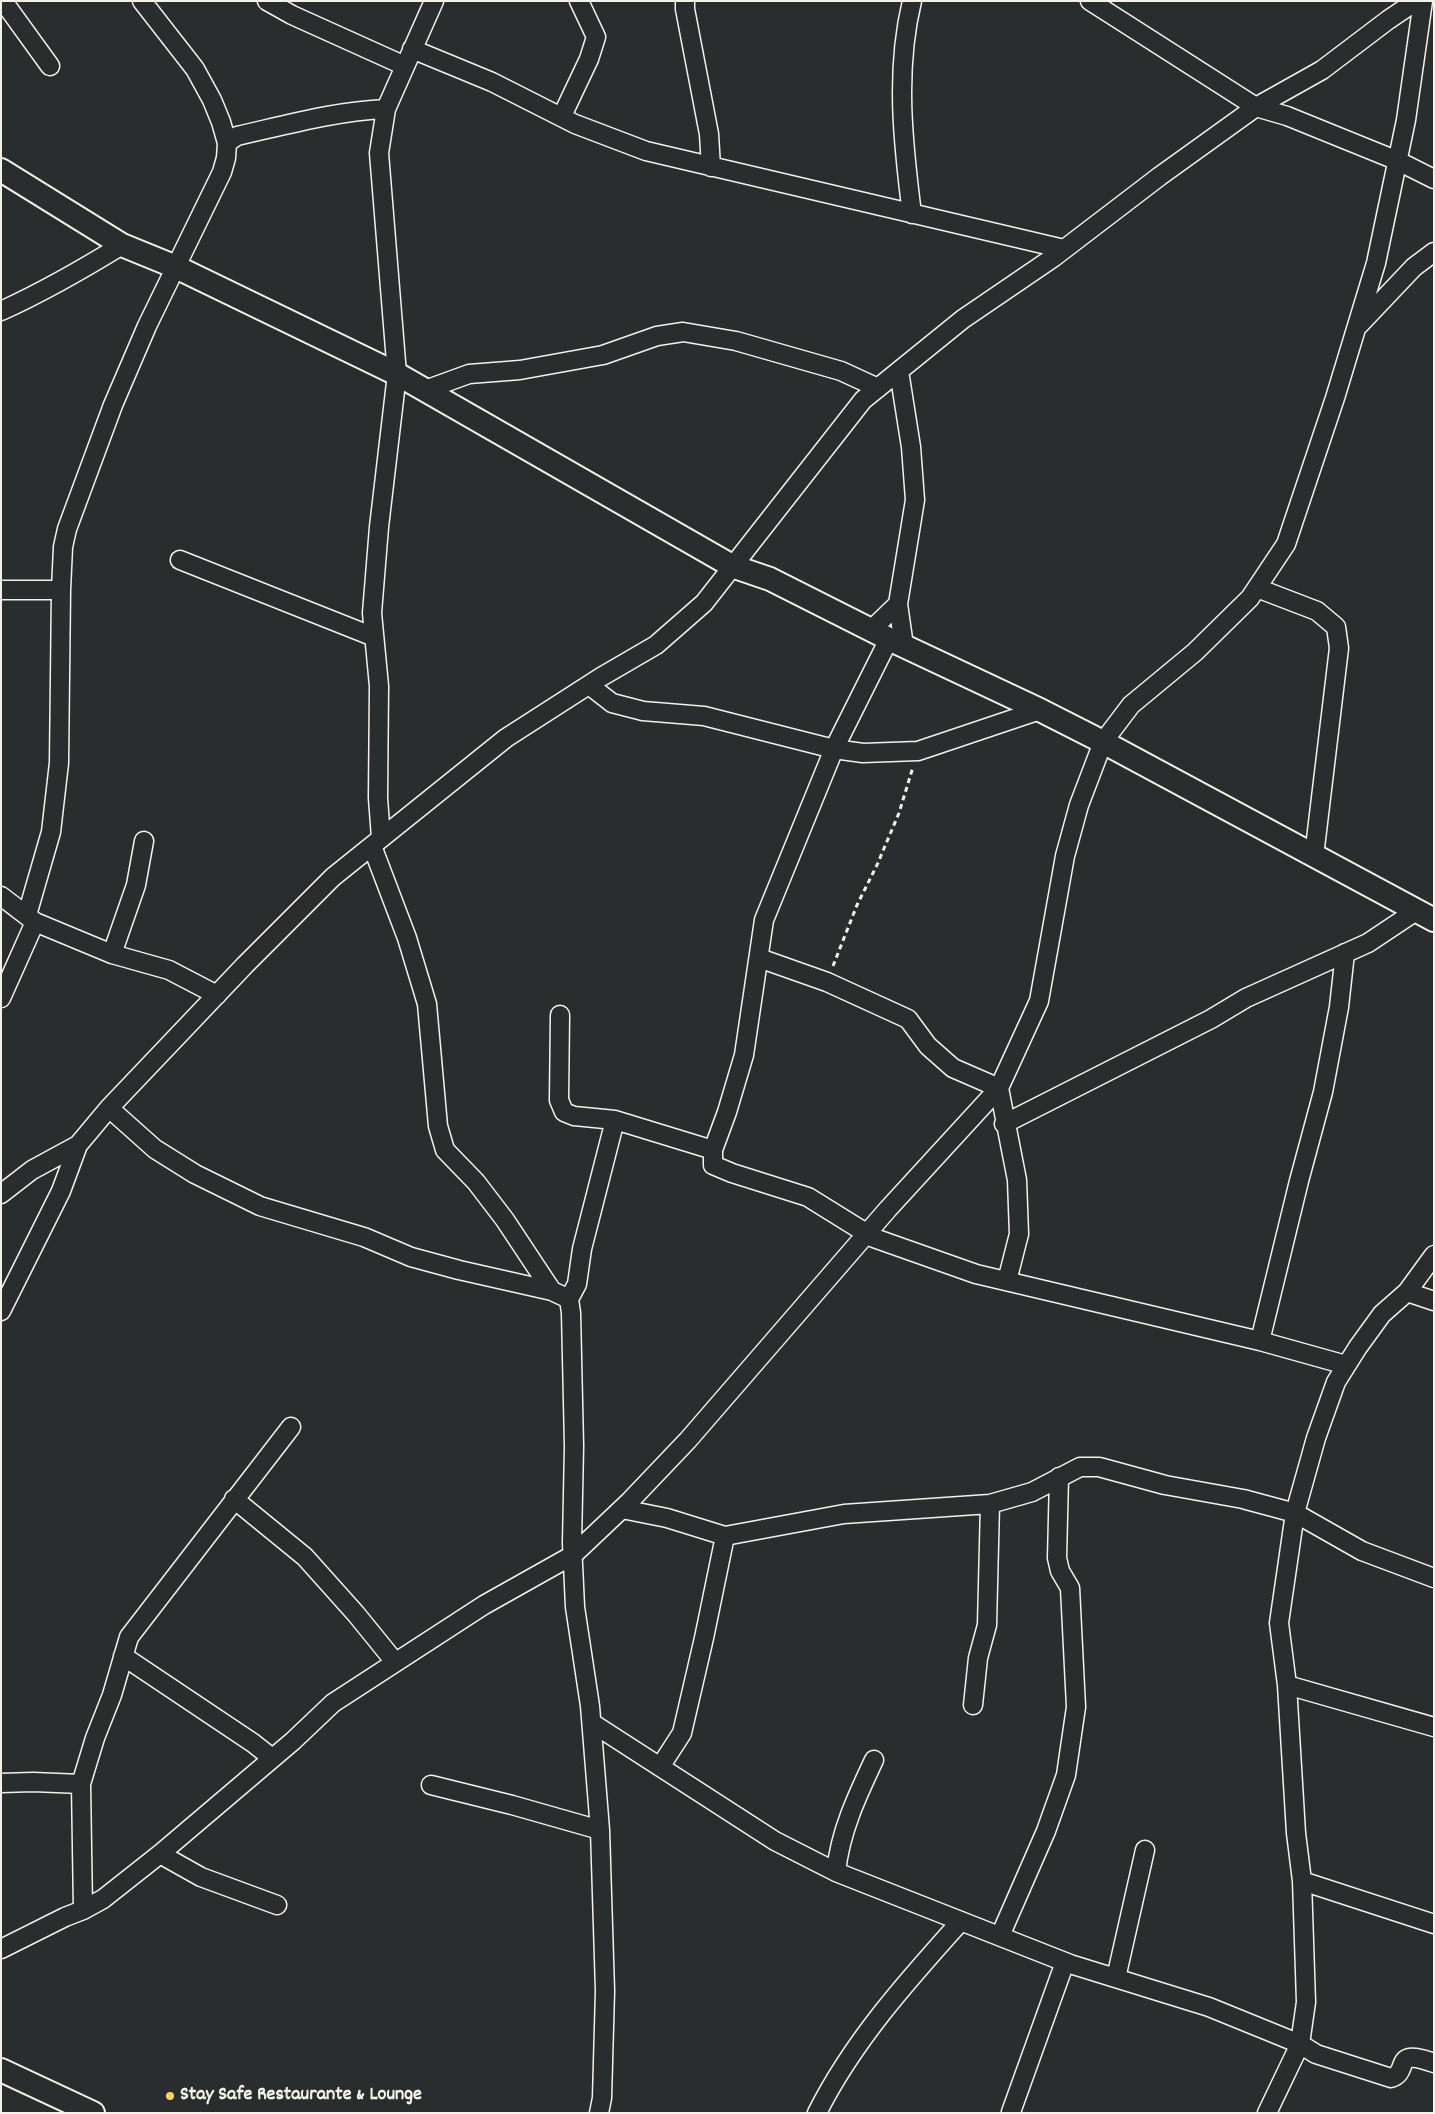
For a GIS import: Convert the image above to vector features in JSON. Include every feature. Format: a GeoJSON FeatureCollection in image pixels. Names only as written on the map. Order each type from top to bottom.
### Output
{"type":"FeatureCollection","features":[{"type":"Feature","properties":{"kind":"street"},"geometry":{"type":"LineString","coordinates":[[3,1],[50,66]]}},
{"type":"Feature","properties":{"kind":"street"},"geometry":{"type":"LineString","coordinates":[[1,998],[31,919],[51,832],[59,763],[61,590],[63,547],[66,529],[113,405],[147,326],[222,172],[226,158],[227,143],[221,122],[195,69],[142,1]]}},
{"type":"Feature","properties":{"kind":"street"},"geometry":{"type":"LineString","coordinates":[[266,1],[292,15],[405,66]]}},
{"type":"Feature","properties":{"kind":"street"},"geometry":{"type":"LineString","coordinates":[[434,1],[386,109],[379,153],[397,374],[378,537],[372,613],[379,686],[377,842],[427,1004],[438,1126],[445,1150],[482,1190],[505,1220],[552,1292]]}},
{"type":"Feature","properties":{"kind":"street"},"geometry":{"type":"LineString","coordinates":[[562,116],[590,59],[596,37],[578,1]]}},
{"type":"Feature","properties":{"kind":"street"},"geometry":{"type":"LineString","coordinates":[[685,1],[684,9],[709,134],[711,166]]}},
{"type":"Feature","properties":{"kind":"street"},"geometry":{"type":"LineString","coordinates":[[912,1],[902,79],[904,148],[912,214]]}},
{"type":"Feature","properties":{"kind":"street"},"geometry":{"type":"LineString","coordinates":[[1090,1],[1256,107],[1287,116],[1398,161],[1434,179]]}},
{"type":"Feature","properties":{"kind":"street"},"geometry":{"type":"LineString","coordinates":[[1,1311],[61,1191],[78,1145],[109,1108],[216,995],[333,877],[506,738],[656,645],[704,602],[864,400],[963,319],[1064,249],[1160,176],[1256,107],[1322,70],[1416,1]]}},
{"type":"Feature","properties":{"kind":"street"},"geometry":{"type":"LineString","coordinates":[[1,1949],[102,1899],[160,1854],[333,1703],[484,1605],[573,1556],[622,1509],[688,1440],[866,1235],[999,1088],[1039,1002],[1065,856],[1079,805],[1103,742],[1131,706],[1196,652],[1250,598],[1286,544],[1376,263],[1406,120],[1423,1]]}},
{"type":"Feature","properties":{"kind":"street"},"geometry":{"type":"LineString","coordinates":[[412,49],[492,82],[575,124],[646,151],[1064,249]]}},
{"type":"Feature","properties":{"kind":"street"},"geometry":{"type":"LineString","coordinates":[[227,143],[237,136],[312,119],[359,110],[386,109]]}},
{"type":"Feature","properties":{"kind":"street"},"geometry":{"type":"LineString","coordinates":[[1,170],[122,245],[176,267],[397,374],[732,566],[770,579],[888,639],[1040,710],[1103,742],[1425,916]]}},
{"type":"Feature","properties":{"kind":"street"},"geometry":{"type":"LineString","coordinates":[[1,311],[30,298],[122,245]]}},
{"type":"Feature","properties":{"kind":"street"},"geometry":{"type":"LineString","coordinates":[[1356,327],[1414,267],[1434,252]]}},
{"type":"Feature","properties":{"kind":"street"},"geometry":{"type":"LineString","coordinates":[[425,390],[469,374],[520,370],[603,355],[657,336],[682,332],[736,340],[841,371],[878,388]]}},
{"type":"Feature","properties":{"kind":"street"},"geometry":{"type":"LineString","coordinates":[[899,371],[911,447],[915,500],[898,604],[888,639],[834,749],[764,920],[744,1055],[727,1112],[713,1150],[713,1165],[732,1174],[808,1197],[866,1235],[976,1274],[1260,1341],[1346,1365]]}},
{"type":"Feature","properties":{"kind":"street"},"geometry":{"type":"LineString","coordinates":[[180,560],[374,638]]}},
{"type":"Feature","properties":{"kind":"street"},"geometry":{"type":"LineString","coordinates":[[1257,588],[1317,611],[1336,627],[1339,648],[1314,856]]}},
{"type":"Feature","properties":{"kind":"street"},"geometry":{"type":"LineString","coordinates":[[1,590],[61,590]]}},
{"type":"Feature","properties":{"kind":"street"},"geometry":{"type":"LineString","coordinates":[[888,639],[898,604]]}},
{"type":"Feature","properties":{"kind":"street"},"geometry":{"type":"LineString","coordinates":[[589,685],[612,703],[643,710],[704,716],[834,749],[863,753],[918,751],[1040,710]]}},
{"type":"Feature","properties":{"kind":"street"},"geometry":{"type":"LineString","coordinates":[[112,954],[136,885],[144,841]]}},
{"type":"Feature","properties":{"kind":"street"},"geometry":{"type":"LineString","coordinates":[[1,896],[31,919],[112,954],[169,970],[216,995]]}},
{"type":"Feature","properties":{"kind":"street"},"geometry":{"type":"LineString","coordinates":[[1004,1124],[1211,1019],[1246,998],[1425,916]]}},
{"type":"Feature","properties":{"kind":"street"},"geometry":{"type":"LineString","coordinates":[[1260,1341],[1323,1092],[1339,1007],[1345,953]]}},
{"type":"Feature","properties":{"kind":"street"},"geometry":{"type":"LineString","coordinates":[[759,958],[827,982],[908,1019],[928,1046],[953,1068],[999,1088]]}},
{"type":"Feature","properties":{"kind":"street"},"geometry":{"type":"LineString","coordinates":[[560,1015],[559,1100],[564,1112],[574,1116],[615,1120],[713,1150]]}},
{"type":"Feature","properties":{"kind":"street"},"geometry":{"type":"LineString","coordinates":[[999,1088],[1004,1124],[1017,1180],[1019,1234],[1007,1281]]}},
{"type":"Feature","properties":{"kind":"street"},"geometry":{"type":"LineString","coordinates":[[109,1108],[155,1149],[195,1174],[260,1206],[364,1237],[411,1257],[552,1292],[569,1299]]}},
{"type":"Feature","properties":{"kind":"street"},"geometry":{"type":"LineString","coordinates":[[599,2113],[602,2098],[605,1991],[600,1830],[592,1723],[575,1608],[572,1313],[569,1299],[577,1284],[582,1249],[615,1120]]}},
{"type":"Feature","properties":{"kind":"street"},"geometry":{"type":"LineString","coordinates":[[1,1194],[32,1170],[78,1145]]}},
{"type":"Feature","properties":{"kind":"street"},"geometry":{"type":"LineString","coordinates":[[1267,2113],[1300,2044],[1306,2002],[1302,1881],[1296,1833],[1287,1685],[1279,1623],[1295,1513],[1316,1438],[1336,1382],[1382,1314],[1407,1292],[1434,1255]]}},
{"type":"Feature","properties":{"kind":"street"},"geometry":{"type":"LineString","coordinates":[[1407,1292],[1434,1301]]}},
{"type":"Feature","properties":{"kind":"street"},"geometry":{"type":"LineString","coordinates":[[83,1910],[81,1784],[95,1738],[112,1695],[129,1637],[290,1427]]}},
{"type":"Feature","properties":{"kind":"street"},"geometry":{"type":"LineString","coordinates":[[622,1509],[667,1518],[725,1536],[844,1514],[990,1504],[1032,1492],[1080,1467],[1099,1467],[1165,1485],[1243,1499],[1295,1513],[1362,1551],[1434,1578]]}},
{"type":"Feature","properties":{"kind":"street"},"geometry":{"type":"LineString","coordinates":[[1000,1936],[1046,1831],[1066,1775],[1076,1707],[1070,1588],[1060,1571],[1057,1558],[1059,1477]]}},
{"type":"Feature","properties":{"kind":"street"},"geometry":{"type":"LineString","coordinates":[[234,1500],[305,1557],[356,1614],[395,1662]]}},
{"type":"Feature","properties":{"kind":"street"},"geometry":{"type":"LineString","coordinates":[[973,1705],[978,1658],[987,1625],[990,1504]]}},
{"type":"Feature","properties":{"kind":"street"},"geometry":{"type":"LineString","coordinates":[[660,1767],[682,1732],[725,1536]]}},
{"type":"Feature","properties":{"kind":"street"},"geometry":{"type":"LineString","coordinates":[[122,1656],[253,1743],[272,1758]]}},
{"type":"Feature","properties":{"kind":"street"},"geometry":{"type":"LineString","coordinates":[[1287,1685],[1434,1727]]}},
{"type":"Feature","properties":{"kind":"street"},"geometry":{"type":"LineString","coordinates":[[592,1723],[775,1841],[836,1872],[1065,1962],[1209,2007],[1300,2044],[1316,2054],[1390,2078],[1396,2076],[1405,2060],[1409,2057],[1417,2057],[1434,2063]]}},
{"type":"Feature","properties":{"kind":"street"},"geometry":{"type":"LineString","coordinates":[[836,1872],[837,1855],[853,1804],[874,1760]]}},
{"type":"Feature","properties":{"kind":"street"},"geometry":{"type":"LineString","coordinates":[[1,1783],[81,1784]]}},
{"type":"Feature","properties":{"kind":"street"},"geometry":{"type":"LineString","coordinates":[[431,1784],[600,1830]]}},
{"type":"Feature","properties":{"kind":"street"},"geometry":{"type":"LineString","coordinates":[[1116,1978],[1145,1850]]}},
{"type":"Feature","properties":{"kind":"street"},"geometry":{"type":"LineString","coordinates":[[160,1854],[201,1877],[277,1905]]}},
{"type":"Feature","properties":{"kind":"street"},"geometry":{"type":"LineString","coordinates":[[1302,1881],[1434,1924]]}},
{"type":"Feature","properties":{"kind":"street"},"geometry":{"type":"LineString","coordinates":[[817,2113],[848,2061],[900,1989],[961,1921]]}},
{"type":"Feature","properties":{"kind":"street"},"geometry":{"type":"LineString","coordinates":[[1011,2112],[1065,1962]]}},
{"type":"Feature","properties":{"kind":"street"},"geometry":{"type":"LineString","coordinates":[[1,2070],[93,2113]]}},
{"type":"Feature","properties":{"kind":"path"},"geometry":{"type":"LineString","coordinates":[[827,982],[857,906],[899,813],[918,751]]}},
{"type":"Feature","properties":{"kind":"place","name":"Stay Safe Restaurante & Lounge"},"geometry":{"type":"Point","coordinates":[170,2096]}}]}
